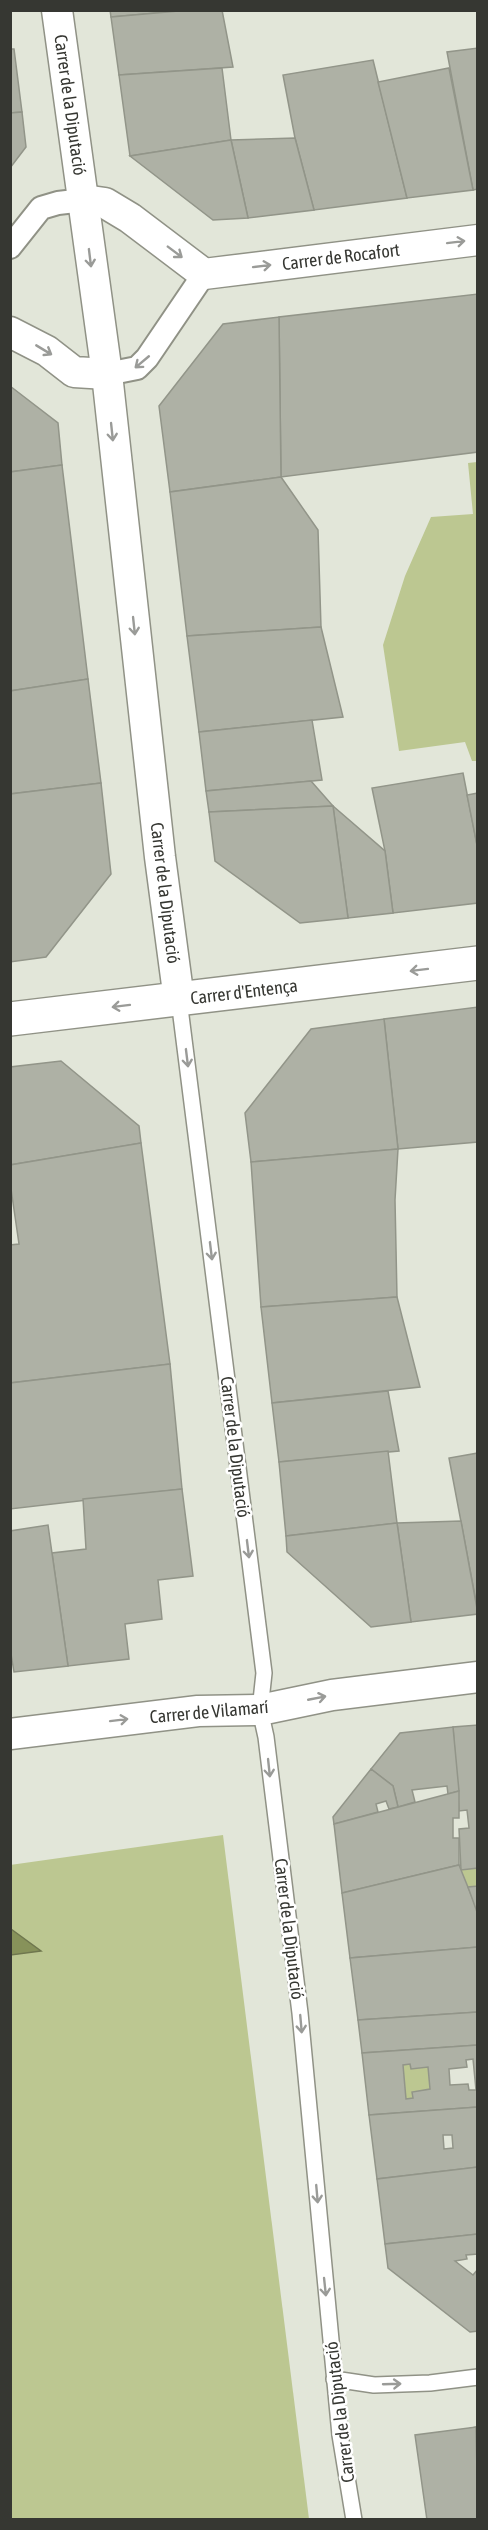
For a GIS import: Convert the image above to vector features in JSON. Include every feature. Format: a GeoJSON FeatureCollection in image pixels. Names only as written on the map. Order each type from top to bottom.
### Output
{"type":"FeatureCollection","features":[{"type":"Feature","properties":{"kind":"main road","name":"Carrer d'Entença"},"geometry":{"type":"LineString","coordinates":[[10,1019],[477,963]]}},
{"type":"Feature","properties":{"kind":"street","name":"Carrer de la Diputació"},"geometry":{"type":"LineString","coordinates":[[57,10],[73,140],[84,200],[107,374],[160,857],[179,1000]]}},
{"type":"Feature","properties":{"kind":"street","name":"Carrer de la Diputació"},"geometry":{"type":"LineString","coordinates":[[16,239],[41,208],[58,203],[84,200],[105,203],[146,230],[204,274]]}},
{"type":"Feature","properties":{"kind":"street","name":"Carrer de Rocafort"},"geometry":{"type":"LineString","coordinates":[[204,274],[477,240]]}},
{"type":"Feature","properties":{"kind":"street"},"geometry":{"type":"LineString","coordinates":[[10,332],[48,351],[74,372],[107,374],[137,368],[147,358],[204,274]]}},
{"type":"Feature","properties":{"kind":"street","name":"Carrer de Vilamarí"},"geometry":{"type":"LineString","coordinates":[[10,1734],[198,1711],[260,1710],[332,1695],[477,1677]]}},
{"type":"Feature","properties":{"kind":"lane","name":"Carrer de la Diputació"},"geometry":{"type":"LineString","coordinates":[[179,1000],[264,1673],[260,1710],[266,1737],[300,2013],[334,2379],[340,2435],[354,2520]]}},
{"type":"Feature","properties":{"kind":"lane"},"geometry":{"type":"LineString","coordinates":[[334,2379],[374,2385],[430,2383],[477,2377]]}},
{"type":"Feature","properties":{"kind":"shaded area"},"geometry":{"type":"Polygon","coordinates":[[[477,462],[478,761],[472,761],[465,742],[399,751],[383,645],[405,576],[431,517],[473,514],[468,463],[477,462]]]}},
{"type":"Feature","properties":{"kind":"shaded area"},"geometry":{"type":"Polygon","coordinates":[[[223,1835],[309,2519],[11,2519],[10,1865],[223,1835]]]}},
{"type":"Feature","properties":{"kind":"shaded area"},"geometry":{"type":"Polygon","coordinates":[[[477,1868],[477,1886],[468,1887],[461,1870],[477,1868]]]}},
{"type":"Feature","properties":{"kind":"shaded area"},"geometry":{"type":"Polygon","coordinates":[[[11,1929],[41,1951],[11,1955],[11,1929]]]}},
{"type":"Feature","properties":{"kind":"shaded area"},"geometry":{"type":"Polygon","coordinates":[[[410,2064],[411,2069],[428,2067],[430,2089],[413,2092],[413,2098],[406,2099],[403,2065],[410,2064]]]}},
{"type":"Feature","properties":{"kind":"building"},"geometry":{"type":"Polygon","coordinates":[[[110,10],[190,10],[111,17],[110,10]]]}},
{"type":"Feature","properties":{"kind":"building"},"geometry":{"type":"Polygon","coordinates":[[[190,10],[222,10],[233,67],[119,75],[111,17],[190,10]]]}},
{"type":"Feature","properties":{"kind":"building"},"geometry":{"type":"Polygon","coordinates":[[[478,48],[478,189],[473,190],[447,52],[478,48]]]}},
{"type":"Feature","properties":{"kind":"building"},"geometry":{"type":"Polygon","coordinates":[[[10,49],[14,49],[22,112],[10,113],[10,49]]]}},
{"type":"Feature","properties":{"kind":"building"},"geometry":{"type":"Polygon","coordinates":[[[373,60],[407,198],[314,210],[295,138],[283,75],[373,60]]]}},
{"type":"Feature","properties":{"kind":"building"},"geometry":{"type":"Polygon","coordinates":[[[222,68],[231,140],[130,156],[119,75],[222,68]]]}},
{"type":"Feature","properties":{"kind":"building"},"geometry":{"type":"Polygon","coordinates":[[[449,68],[473,190],[407,198],[378,82],[449,68]]]}},
{"type":"Feature","properties":{"kind":"building"},"geometry":{"type":"Polygon","coordinates":[[[22,112],[26,147],[10,168],[10,113],[22,112]]]}},
{"type":"Feature","properties":{"kind":"building"},"geometry":{"type":"Polygon","coordinates":[[[295,138],[314,210],[248,218],[231,140],[295,138]]]}},
{"type":"Feature","properties":{"kind":"building"},"geometry":{"type":"Polygon","coordinates":[[[231,140],[248,218],[213,220],[130,156],[231,140]]]}},
{"type":"Feature","properties":{"kind":"building"},"geometry":{"type":"Polygon","coordinates":[[[478,294],[478,452],[281,477],[279,317],[478,294]]]}},
{"type":"Feature","properties":{"kind":"building"},"geometry":{"type":"Polygon","coordinates":[[[279,317],[281,477],[170,492],[159,406],[223,324],[279,317]]]}},
{"type":"Feature","properties":{"kind":"building"},"geometry":{"type":"Polygon","coordinates":[[[10,386],[58,423],[62,465],[10,472],[10,386]]]}},
{"type":"Feature","properties":{"kind":"building"},"geometry":{"type":"Polygon","coordinates":[[[62,465],[88,679],[10,691],[10,472],[62,465]]]}},
{"type":"Feature","properties":{"kind":"building"},"geometry":{"type":"Polygon","coordinates":[[[281,477],[318,530],[321,627],[187,636],[170,492],[281,477]]]}},
{"type":"Feature","properties":{"kind":"building"},"geometry":{"type":"Polygon","coordinates":[[[321,627],[343,717],[199,732],[187,636],[321,627]]]}},
{"type":"Feature","properties":{"kind":"building"},"geometry":{"type":"Polygon","coordinates":[[[88,679],[101,783],[10,794],[10,691],[88,679]]]}},
{"type":"Feature","properties":{"kind":"building"},"geometry":{"type":"Polygon","coordinates":[[[312,720],[322,780],[206,791],[199,732],[312,720]]]}},
{"type":"Feature","properties":{"kind":"building"},"geometry":{"type":"Polygon","coordinates":[[[463,773],[478,850],[478,903],[393,913],[385,851],[372,788],[463,773]]]}},
{"type":"Feature","properties":{"kind":"building"},"geometry":{"type":"Polygon","coordinates":[[[311,781],[333,806],[209,812],[206,791],[311,781]]]}},
{"type":"Feature","properties":{"kind":"building"},"geometry":{"type":"Polygon","coordinates":[[[101,783],[111,874],[46,957],[10,962],[10,794],[101,783]]]}},
{"type":"Feature","properties":{"kind":"building"},"geometry":{"type":"Polygon","coordinates":[[[478,793],[478,850],[467,795],[478,793]]]}},
{"type":"Feature","properties":{"kind":"building"},"geometry":{"type":"Polygon","coordinates":[[[333,806],[385,851],[393,913],[348,918],[333,806]]]}},
{"type":"Feature","properties":{"kind":"building"},"geometry":{"type":"Polygon","coordinates":[[[333,806],[348,918],[300,923],[215,861],[209,812],[333,806]]]}},
{"type":"Feature","properties":{"kind":"building"},"geometry":{"type":"Polygon","coordinates":[[[478,1007],[478,1142],[398,1149],[384,1019],[478,1007]]]}},
{"type":"Feature","properties":{"kind":"building"},"geometry":{"type":"Polygon","coordinates":[[[384,1019],[398,1149],[251,1162],[245,1113],[311,1029],[384,1019]]]}},
{"type":"Feature","properties":{"kind":"building"},"geometry":{"type":"Polygon","coordinates":[[[61,1061],[139,1126],[141,1143],[10,1165],[10,1067],[61,1061]]]}},
{"type":"Feature","properties":{"kind":"building"},"geometry":{"type":"Polygon","coordinates":[[[141,1143],[170,1364],[10,1383],[10,1245],[19,1244],[10,1182],[10,1165],[141,1143]]]}},
{"type":"Feature","properties":{"kind":"building"},"geometry":{"type":"Polygon","coordinates":[[[398,1149],[395,1200],[397,1297],[261,1307],[251,1162],[398,1149]]]}},
{"type":"Feature","properties":{"kind":"building"},"geometry":{"type":"Polygon","coordinates":[[[397,1297],[420,1387],[272,1403],[261,1307],[397,1297]]]}},
{"type":"Feature","properties":{"kind":"building"},"geometry":{"type":"Polygon","coordinates":[[[170,1364],[182,1489],[10,1509],[10,1383],[170,1364]]]}},
{"type":"Feature","properties":{"kind":"building"},"geometry":{"type":"Polygon","coordinates":[[[388,1391],[399,1451],[279,1462],[272,1403],[388,1391]]]}},
{"type":"Feature","properties":{"kind":"building"},"geometry":{"type":"Polygon","coordinates":[[[388,1451],[397,1523],[286,1536],[279,1462],[388,1451]]]}},
{"type":"Feature","properties":{"kind":"building"},"geometry":{"type":"Polygon","coordinates":[[[478,1453],[478,1612],[449,1458],[478,1453]]]}},
{"type":"Feature","properties":{"kind":"building"},"geometry":{"type":"Polygon","coordinates":[[[182,1489],[193,1576],[158,1580],[162,1619],[125,1624],[129,1659],[68,1666],[52,1553],[86,1549],[83,1499],[182,1489]]]}},
{"type":"Feature","properties":{"kind":"building"},"geometry":{"type":"Polygon","coordinates":[[[461,1521],[478,1614],[411,1622],[397,1523],[461,1521]]]}},
{"type":"Feature","properties":{"kind":"building"},"geometry":{"type":"Polygon","coordinates":[[[397,1523],[411,1622],[371,1627],[287,1552],[286,1536],[397,1523]]]}},
{"type":"Feature","properties":{"kind":"building"},"geometry":{"type":"Polygon","coordinates":[[[48,1525],[68,1666],[14,1672],[10,1648],[10,1531],[48,1525]]]}},
{"type":"Feature","properties":{"kind":"building"},"geometry":{"type":"Polygon","coordinates":[[[478,1725],[478,1868],[461,1870],[459,1829],[469,1828],[467,1810],[459,1811],[453,1727],[478,1725]]]}},
{"type":"Feature","properties":{"kind":"building"},"geometry":{"type":"Polygon","coordinates":[[[453,1727],[459,1791],[448,1794],[447,1786],[412,1790],[415,1802],[398,1807],[393,1786],[371,1769],[400,1733],[453,1727]]]}},
{"type":"Feature","properties":{"kind":"building"},"geometry":{"type":"Polygon","coordinates":[[[371,1769],[393,1786],[398,1807],[389,1809],[386,1801],[376,1804],[378,1812],[334,1824],[333,1817],[371,1769]]]}},
{"type":"Feature","properties":{"kind":"building"},"geometry":{"type":"Polygon","coordinates":[[[459,1791],[459,1818],[453,1818],[453,1838],[459,1838],[459,1865],[342,1893],[334,1824],[459,1791]]]}},
{"type":"Feature","properties":{"kind":"building"},"geometry":{"type":"Polygon","coordinates":[[[459,1865],[478,1912],[478,1947],[350,1958],[342,1893],[459,1865]]]}},
{"type":"Feature","properties":{"kind":"building"},"geometry":{"type":"Polygon","coordinates":[[[478,1886],[478,1912],[477,1912],[468,1887],[478,1886]]]}},
{"type":"Feature","properties":{"kind":"building"},"geometry":{"type":"Polygon","coordinates":[[[478,1947],[478,2012],[358,2020],[350,1958],[478,1947]]]}},
{"type":"Feature","properties":{"kind":"building"},"geometry":{"type":"Polygon","coordinates":[[[478,2012],[478,2045],[362,2053],[358,2020],[478,2012]]]}},
{"type":"Feature","properties":{"kind":"building"},"geometry":{"type":"Polygon","coordinates":[[[478,2045],[478,2107],[369,2115],[362,2053],[478,2045]],[[473,2059],[466,2060],[467,2067],[449,2069],[450,2085],[468,2084],[469,2090],[476,2090],[473,2059]],[[410,2064],[403,2065],[406,2099],[413,2098],[412,2092],[430,2089],[428,2067],[411,2069],[410,2064]]]}},
{"type":"Feature","properties":{"kind":"building"},"geometry":{"type":"Polygon","coordinates":[[[478,2107],[478,2167],[377,2179],[369,2115],[478,2107]],[[443,2135],[444,2149],[453,2148],[452,2135],[443,2135]]]}},
{"type":"Feature","properties":{"kind":"building"},"geometry":{"type":"Polygon","coordinates":[[[478,2167],[478,2234],[385,2244],[377,2179],[478,2167]]]}},
{"type":"Feature","properties":{"kind":"building"},"geometry":{"type":"Polygon","coordinates":[[[478,2234],[478,2254],[466,2255],[467,2259],[455,2261],[473,2275],[478,2269],[478,2331],[470,2332],[388,2268],[385,2244],[478,2234]]]}},
{"type":"Feature","properties":{"kind":"building"},"geometry":{"type":"Polygon","coordinates":[[[476,2427],[478,2520],[427,2520],[415,2435],[476,2427]]]}},
{"type":"Feature","properties":{"kind":"building"},"geometry":{"type":"Polygon","coordinates":[[[478,2427],[478,2494],[458,2490],[450,2483],[443,2466],[447,2445],[464,2430],[478,2427]]]}}]}
